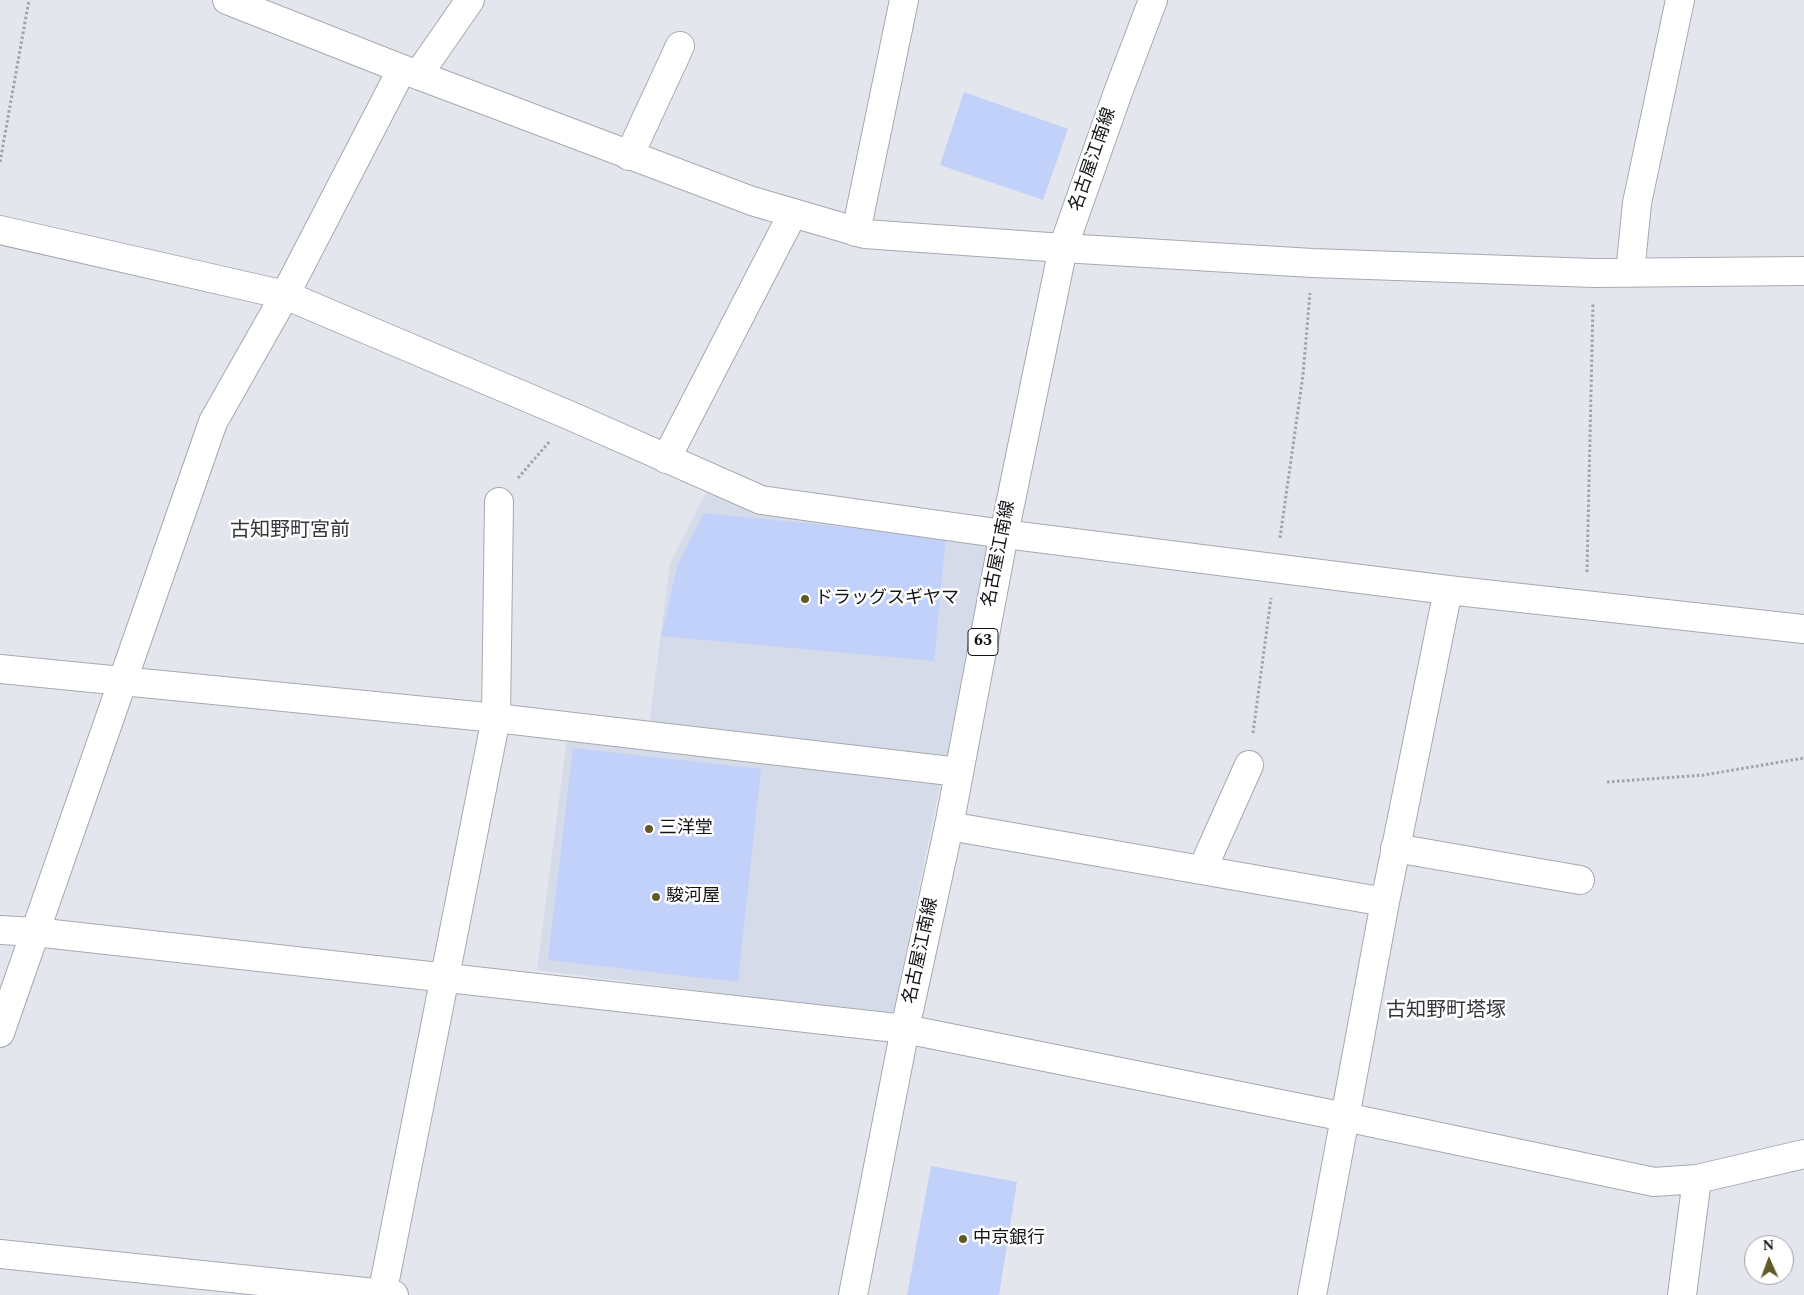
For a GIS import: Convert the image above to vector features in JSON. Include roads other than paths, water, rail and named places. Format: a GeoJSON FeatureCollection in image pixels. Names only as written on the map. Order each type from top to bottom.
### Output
{"type":"FeatureCollection","features":[{"type":"Feature","properties":{"kind":"street"},"geometry":{"type":"LineString","coordinates":[[227,0],[629,156],[752,201],[865,234],[1312,263],[1594,273],[1804,271]]}},
{"type":"Feature","properties":{"kind":"street"},"geometry":{"type":"LineString","coordinates":[[0,1033],[213,422],[410,72],[470,0]]}},
{"type":"Feature","properties":{"kind":"street"},"geometry":{"type":"LineString","coordinates":[[856,232],[904,0]]}},
{"type":"Feature","properties":{"kind":"street","name":"名古屋江南線"},"geometry":{"type":"LineString","coordinates":[[853,1295],[905,1029],[949,826],[1004,534],[1062,248],[1153,0]]}},
{"type":"Feature","properties":{"kind":"street"},"geometry":{"type":"LineString","coordinates":[[1630,273],[1637,203],[1680,0]]}},
{"type":"Feature","properties":{"kind":"street"},"geometry":{"type":"LineString","coordinates":[[629,156],[680,46]]}},
{"type":"Feature","properties":{"kind":"street"},"geometry":{"type":"LineString","coordinates":[[666,459],[793,213]]}},
{"type":"Feature","properties":{"kind":"street"},"geometry":{"type":"LineString","coordinates":[[0,230],[285,295],[571,416],[761,500],[1004,534],[1448,590],[1804,629]]}},
{"type":"Feature","properties":{"kind":"street"},"geometry":{"type":"LineString","coordinates":[[0,1254],[386,1295],[496,718],[498,502]]}},
{"type":"Feature","properties":{"kind":"street"},"geometry":{"type":"LineString","coordinates":[[1312,1295],[1395,848],[1448,590]]}},
{"type":"Feature","properties":{"kind":"street"},"geometry":{"type":"LineString","coordinates":[[0,669],[496,718],[959,772]]}},
{"type":"Feature","properties":{"kind":"street"},"geometry":{"type":"LineString","coordinates":[[1202,870],[1249,765]]}},
{"type":"Feature","properties":{"kind":"street"},"geometry":{"type":"LineString","coordinates":[[949,826],[1385,902]]}},
{"type":"Feature","properties":{"kind":"street"},"geometry":{"type":"LineString","coordinates":[[1395,848],[1580,880]]}},
{"type":"Feature","properties":{"kind":"street"},"geometry":{"type":"LineString","coordinates":[[0,930],[35,932],[905,1029],[1345,1117],[1654,1182],[1697,1179],[1804,1154]]}},
{"type":"Feature","properties":{"kind":"street"},"geometry":{"type":"LineString","coordinates":[[1682,1295],[1697,1179]]}},
{"type":"Feature","properties":{"kind":"place","name":"ドラッグスギヤマ"},"geometry":{"type":"Point","coordinates":[805,599]}},
{"type":"Feature","properties":{"kind":"place","name":"三洋堂"},"geometry":{"type":"Point","coordinates":[649,829]}},
{"type":"Feature","properties":{"kind":"place","name":"駿河屋"},"geometry":{"type":"Point","coordinates":[656,897]}},
{"type":"Feature","properties":{"kind":"place","name":"中京銀行"},"geometry":{"type":"Point","coordinates":[963,1239]}},
{"type":"Feature","properties":{"kind":"district","name":"古知野町宮前"},"geometry":{"type":"Point","coordinates":[290,532]}},
{"type":"Feature","properties":{"kind":"district","name":"古知野町塔塚"},"geometry":{"type":"Point","coordinates":[1446,1012]}}]}
